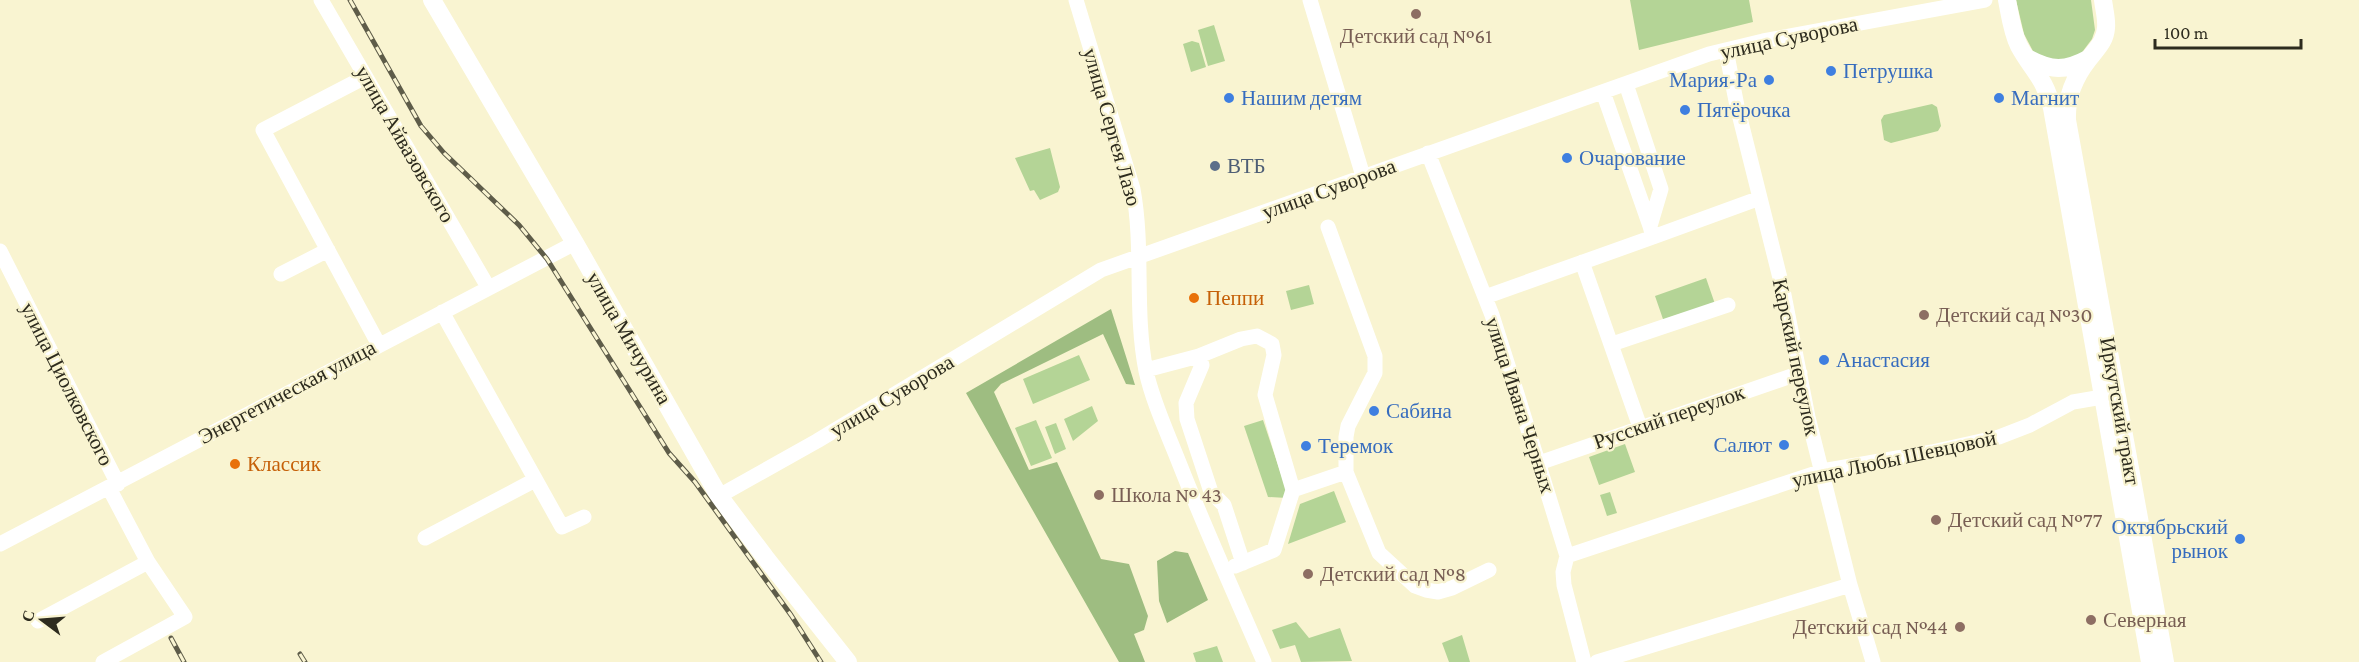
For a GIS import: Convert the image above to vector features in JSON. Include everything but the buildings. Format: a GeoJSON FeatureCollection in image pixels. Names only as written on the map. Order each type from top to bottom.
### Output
{"type":"FeatureCollection","features":[{"type":"Feature","properties":{"kind":"main road","name":"улица Мичурина"},"geometry":{"type":"LineString","coordinates":[[432,0],[575,243],[719,496],[848,662]]}},
{"type":"Feature","properties":{"kind":"main road","name":"Иркутский тракт"},"geometry":{"type":"LineString","coordinates":[[2007,0],[2015,36],[2043,81],[2052,108],[2165,662]]}},
{"type":"Feature","properties":{"kind":"main road","name":"Иркутский тракт"},"geometry":{"type":"LineString","coordinates":[[2103,0],[2105,34],[2102,43],[2088,59],[2072,86],[2066,103],[2067,120],[2150,662]]}},
{"type":"Feature","properties":{"kind":"main road"},"geometry":{"type":"LineString","coordinates":[[2029,59],[2044,68],[2059,69],[2073,67],[2088,59]]}},
{"type":"Feature","properties":{"kind":"street","name":"улица Айвазовского"},"geometry":{"type":"LineString","coordinates":[[321,0],[488,287]]}},
{"type":"Feature","properties":{"kind":"street","name":"улица Сергея Лазо"},"geometry":{"type":"LineString","coordinates":[[1076,0],[1133,189],[1138,214],[1138,306],[1146,370],[1155,402],[1264,662]]}},
{"type":"Feature","properties":{"kind":"street"},"geometry":{"type":"LineString","coordinates":[[1310,0],[1364,176]]}},
{"type":"Feature","properties":{"kind":"street","name":"улица Суворова"},"geometry":{"type":"LineString","coordinates":[[719,496],[817,441],[1101,270],[1726,50],[1763,41],[1985,0]]}},
{"type":"Feature","properties":{"kind":"street","name":"Карский переулок"},"geometry":{"type":"LineString","coordinates":[[1726,50],[1737,106],[1783,290],[1805,407],[1850,585],[1873,662]]}},
{"type":"Feature","properties":{"kind":"street"},"geometry":{"type":"LineString","coordinates":[[365,77],[262,130],[379,345]]}},
{"type":"Feature","properties":{"kind":"street"},"geometry":{"type":"LineString","coordinates":[[1626,84],[1661,189],[1652,232]]}},
{"type":"Feature","properties":{"kind":"street"},"geometry":{"type":"LineString","coordinates":[[1603,93],[1652,232]]}},
{"type":"Feature","properties":{"kind":"street","name":"улица Ивана Черных"},"geometry":{"type":"LineString","coordinates":[[1428,153],[1485,297],[1539,463],[1567,556],[1563,572],[1564,585],[1584,662]]}},
{"type":"Feature","properties":{"kind":"street"},"geometry":{"type":"LineString","coordinates":[[1485,297],[1582,262],[1652,232],[1760,198]]}},
{"type":"Feature","properties":{"kind":"street"},"geometry":{"type":"LineString","coordinates":[[1328,227],[1375,356],[1375,373],[1348,426],[1346,472],[1379,553],[1415,586],[1426,590],[1438,591],[1452,588],[1489,570]]}},
{"type":"Feature","properties":{"kind":"street","name":"Энергетическая улица"},"geometry":{"type":"LineString","coordinates":[[0,544],[575,243]]}},
{"type":"Feature","properties":{"kind":"street"},"geometry":{"type":"LineString","coordinates":[[280,274],[328,250]]}},
{"type":"Feature","properties":{"kind":"street","name":"улица Циолковского"},"geometry":{"type":"LineString","coordinates":[[0,251],[148,562],[185,617],[103,662]]}},
{"type":"Feature","properties":{"kind":"street"},"geometry":{"type":"LineString","coordinates":[[1582,262],[1640,427]]}},
{"type":"Feature","properties":{"kind":"street"},"geometry":{"type":"LineString","coordinates":[[1612,344],[1728,305]]}},
{"type":"Feature","properties":{"kind":"street"},"geometry":{"type":"LineString","coordinates":[[442,312],[562,527],[584,517]]}},
{"type":"Feature","properties":{"kind":"street"},"geometry":{"type":"LineString","coordinates":[[1146,370],[1198,356],[1241,339],[1257,336],[1272,344],[1274,355],[1265,395],[1293,490],[1275,550],[1224,570]]}},
{"type":"Feature","properties":{"kind":"street"},"geometry":{"type":"LineString","coordinates":[[1198,356],[1202,365],[1186,403],[1187,419],[1211,492],[1224,505],[1243,563]]}},
{"type":"Feature","properties":{"kind":"street","name":"Русский переулок"},"geometry":{"type":"LineString","coordinates":[[1539,463],[1800,373]]}},
{"type":"Feature","properties":{"kind":"street","name":"улица Любы Шевцовой"},"geometry":{"type":"LineString","coordinates":[[1567,556],[1822,471],[1932,452],[1999,437],[2030,425],[2073,402],[2110,396]]}},
{"type":"Feature","properties":{"kind":"street"},"geometry":{"type":"LineString","coordinates":[[1293,490],[1346,472]]}},
{"type":"Feature","properties":{"kind":"street"},"geometry":{"type":"LineString","coordinates":[[425,538],[535,480]]}},
{"type":"Feature","properties":{"kind":"street"},"geometry":{"type":"LineString","coordinates":[[38,621],[148,562]]}},
{"type":"Feature","properties":{"kind":"street"},"geometry":{"type":"LineString","coordinates":[[1597,662],[1850,585]]}},
{"type":"Feature","properties":{"kind":"green space"},"geometry":{"type":"Polygon","coordinates":[[[1630,0],[1749,0],[1753,22],[1639,50],[1630,0]]]}},
{"type":"Feature","properties":{"kind":"green space"},"geometry":{"type":"Polygon","coordinates":[[[2016,0],[2091,0],[2095,30],[2092,39],[2080,55],[2060,62],[2034,53],[2024,34],[2016,0]]]}},
{"type":"Feature","properties":{"kind":"green space"},"geometry":{"type":"Polygon","coordinates":[[[1214,25],[1225,61],[1208,66],[1198,30],[1214,25]]]}},
{"type":"Feature","properties":{"kind":"green space"},"geometry":{"type":"Polygon","coordinates":[[[1192,41],[1199,43],[1206,67],[1191,72],[1183,44],[1192,41]]]}},
{"type":"Feature","properties":{"kind":"green space"},"geometry":{"type":"Polygon","coordinates":[[[1932,104],[1937,107],[1941,126],[1938,131],[1891,143],[1884,140],[1881,120],[1884,115],[1932,104]]]}},
{"type":"Feature","properties":{"kind":"green space"},"geometry":{"type":"Polygon","coordinates":[[[1050,148],[1060,187],[1058,192],[1040,200],[1034,190],[1030,191],[1015,158],[1050,148]]]}},
{"type":"Feature","properties":{"kind":"green space"},"geometry":{"type":"Polygon","coordinates":[[[1706,278],[1715,304],[1664,322],[1655,296],[1706,278]]]}},
{"type":"Feature","properties":{"kind":"green space"},"geometry":{"type":"Polygon","coordinates":[[[1309,285],[1314,304],[1291,310],[1286,291],[1309,285]]]}},
{"type":"Feature","properties":{"kind":"green space"},"geometry":{"type":"Polygon","coordinates":[[[1111,309],[1135,385],[1126,384],[1103,334],[1001,384],[994,392],[1029,470],[1057,462],[1101,559],[1129,564],[1148,616],[1144,630],[1134,634],[1145,662],[1119,662],[966,393],[1111,309]]]}},
{"type":"Feature","properties":{"kind":"green space"},"geometry":{"type":"Polygon","coordinates":[[[1079,355],[1090,380],[1033,404],[1023,379],[1079,355]]]}},
{"type":"Feature","properties":{"kind":"green space"},"geometry":{"type":"Polygon","coordinates":[[[1092,406],[1098,421],[1073,441],[1064,419],[1092,406]]]}},
{"type":"Feature","properties":{"kind":"green space"},"geometry":{"type":"Polygon","coordinates":[[[1036,420],[1052,458],[1031,466],[1015,428],[1036,420]]]}},
{"type":"Feature","properties":{"kind":"green space"},"geometry":{"type":"Polygon","coordinates":[[[1263,420],[1287,498],[1268,497],[1244,426],[1263,420]]]}},
{"type":"Feature","properties":{"kind":"green space"},"geometry":{"type":"Polygon","coordinates":[[[1056,423],[1066,449],[1055,454],[1045,427],[1056,423]]]}},
{"type":"Feature","properties":{"kind":"green space"},"geometry":{"type":"Polygon","coordinates":[[[1625,444],[1635,472],[1599,485],[1589,457],[1625,444]]]}},
{"type":"Feature","properties":{"kind":"green space"},"geometry":{"type":"Polygon","coordinates":[[[1334,491],[1346,522],[1288,544],[1300,504],[1334,491]]]}},
{"type":"Feature","properties":{"kind":"green space"},"geometry":{"type":"Polygon","coordinates":[[[1610,492],[1617,513],[1607,516],[1600,495],[1610,492]]]}},
{"type":"Feature","properties":{"kind":"green space"},"geometry":{"type":"Polygon","coordinates":[[[1175,551],[1188,553],[1208,600],[1167,623],[1159,601],[1157,561],[1175,551]]]}},
{"type":"Feature","properties":{"kind":"green space"},"geometry":{"type":"Polygon","coordinates":[[[1296,622],[1309,638],[1340,628],[1352,661],[1301,662],[1295,645],[1280,649],[1272,630],[1296,622]]]}},
{"type":"Feature","properties":{"kind":"green space"},"geometry":{"type":"Polygon","coordinates":[[[1462,635],[1470,662],[1449,662],[1442,643],[1462,635]]]}},
{"type":"Feature","properties":{"kind":"green space"},"geometry":{"type":"Polygon","coordinates":[[[1217,646],[1223,662],[1196,662],[1193,653],[1217,646]]]}},
{"type":"Feature","properties":{"kind":"railway"},"geometry":{"type":"LineString","coordinates":[[350,0],[421,126],[444,153],[519,225],[547,259],[669,453],[695,482],[791,615],[821,662]]}},
{"type":"Feature","properties":{"kind":"railway"},"geometry":{"type":"LineString","coordinates":[[171,638],[184,662]]}},
{"type":"Feature","properties":{"kind":"railway"},"geometry":{"type":"LineString","coordinates":[[300,654],[305,662]]}},
{"type":"Feature","properties":{"kind":"place","name":"Детский сад №61"},"geometry":{"type":"Point","coordinates":[1416,14]}},
{"type":"Feature","properties":{"kind":"place","name":"Петрушка"},"geometry":{"type":"Point","coordinates":[1831,71]}},
{"type":"Feature","properties":{"kind":"place","name":"Мария-Ра"},"geometry":{"type":"Point","coordinates":[1769,80]}},
{"type":"Feature","properties":{"kind":"place","name":"Нашим детям"},"geometry":{"type":"Point","coordinates":[1229,98]}},
{"type":"Feature","properties":{"kind":"place","name":"Магнит"},"geometry":{"type":"Point","coordinates":[1999,98]}},
{"type":"Feature","properties":{"kind":"place","name":"Пятёрочка"},"geometry":{"type":"Point","coordinates":[1685,110]}},
{"type":"Feature","properties":{"kind":"place","name":"Очарование"},"geometry":{"type":"Point","coordinates":[1567,158]}},
{"type":"Feature","properties":{"kind":"place","name":"ВТБ"},"geometry":{"type":"Point","coordinates":[1215,166]}},
{"type":"Feature","properties":{"kind":"place","name":"Пеппи"},"geometry":{"type":"Point","coordinates":[1194,298]}},
{"type":"Feature","properties":{"kind":"place","name":"Детский сад №30"},"geometry":{"type":"Point","coordinates":[1924,315]}},
{"type":"Feature","properties":{"kind":"place","name":"Анастасия"},"geometry":{"type":"Point","coordinates":[1824,360]}},
{"type":"Feature","properties":{"kind":"place","name":"Сабина"},"geometry":{"type":"Point","coordinates":[1374,411]}},
{"type":"Feature","properties":{"kind":"place","name":"Салют"},"geometry":{"type":"Point","coordinates":[1784,445]}},
{"type":"Feature","properties":{"kind":"place","name":"Теремок"},"geometry":{"type":"Point","coordinates":[1306,446]}},
{"type":"Feature","properties":{"kind":"place","name":"Классик"},"geometry":{"type":"Point","coordinates":[235,464]}},
{"type":"Feature","properties":{"kind":"place","name":"Школа № 43"},"geometry":{"type":"Point","coordinates":[1099,495]}},
{"type":"Feature","properties":{"kind":"place","name":"Детский сад №77"},"geometry":{"type":"Point","coordinates":[1936,520]}},
{"type":"Feature","properties":{"kind":"place","name":"Октябрьский рынок"},"geometry":{"type":"Point","coordinates":[2240,539]}},
{"type":"Feature","properties":{"kind":"place","name":"Детский сад №8"},"geometry":{"type":"Point","coordinates":[1308,574]}},
{"type":"Feature","properties":{"kind":"place","name":"Северная"},"geometry":{"type":"Point","coordinates":[2091,620]}},
{"type":"Feature","properties":{"kind":"place","name":"Детский сад №44"},"geometry":{"type":"Point","coordinates":[1960,627]}}]}
